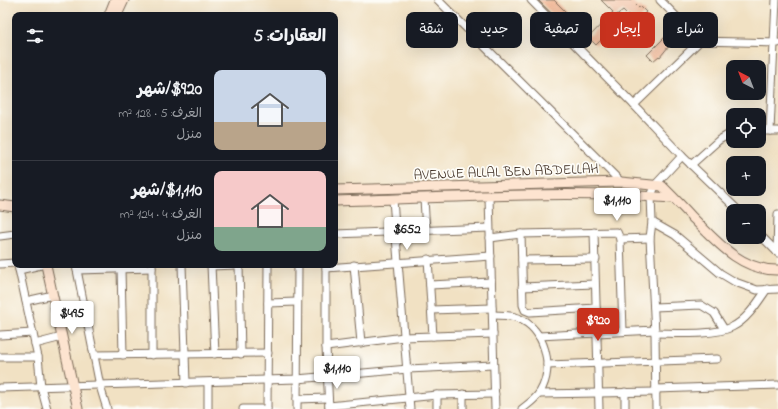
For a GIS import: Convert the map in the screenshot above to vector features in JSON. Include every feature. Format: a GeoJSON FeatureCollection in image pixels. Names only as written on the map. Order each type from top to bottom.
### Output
{"type":"FeatureCollection","features":[{"type":"Feature","properties":{"kind":"street"},"geometry":{"type":"LineString","coordinates":[[110,12],[115,0]]}},
{"type":"Feature","properties":{"kind":"street"},"geometry":{"type":"LineString","coordinates":[[119,12],[124,0]]}},
{"type":"Feature","properties":{"kind":"street"},"geometry":{"type":"LineString","coordinates":[[438,0],[621,182]]}},
{"type":"Feature","properties":{"kind":"street"},"geometry":{"type":"LineString","coordinates":[[531,0],[682,156],[732,204]]}},
{"type":"Feature","properties":{"kind":"street"},"geometry":{"type":"LineString","coordinates":[[660,0],[672,12]]}},
{"type":"Feature","properties":{"kind":"street"},"geometry":{"type":"LineString","coordinates":[[774,131],[776,0]]}},
{"type":"Feature","properties":{"kind":"street"},"geometry":{"type":"LineString","coordinates":[[718,41],[776,43]]}},
{"type":"Feature","properties":{"kind":"street"},"geometry":{"type":"LineString","coordinates":[[634,105],[693,48]]}},
{"type":"Feature","properties":{"kind":"street"},"geometry":{"type":"LineString","coordinates":[[691,165],[719,140],[726,136]]}},
{"type":"Feature","properties":{"kind":"street"},"geometry":{"type":"LineString","coordinates":[[656,409],[655,332],[650,238],[652,222],[651,196],[656,184],[682,156]]}},
{"type":"Feature","properties":{"kind":"street","name":"AVENUE ALLAL BEN ABDELLAH"},"geometry":{"type":"LineString","coordinates":[[338,190],[621,182],[656,184]]}},
{"type":"Feature","properties":{"kind":"street"},"geometry":{"type":"LineString","coordinates":[[656,184],[662,186],[723,249],[738,259],[758,268],[778,270]]}},
{"type":"Feature","properties":{"kind":"street","name":"AVENUE ALLAL BEN ABDELLAH"},"geometry":{"type":"LineString","coordinates":[[338,201],[566,194],[673,198]]}},
{"type":"Feature","properties":{"kind":"street"},"geometry":{"type":"LineString","coordinates":[[489,197],[495,409]]}},
{"type":"Feature","properties":{"kind":"street"},"geometry":{"type":"LineString","coordinates":[[424,199],[426,231]]}},
{"type":"Feature","properties":{"kind":"street"},"geometry":{"type":"LineString","coordinates":[[393,200],[394,232],[408,369],[410,409]]}},
{"type":"Feature","properties":{"kind":"street"},"geometry":{"type":"LineString","coordinates":[[777,252],[778,214]]}},
{"type":"Feature","properties":{"kind":"street"},"geometry":{"type":"LineString","coordinates":[[652,222],[675,235],[720,273],[735,282],[757,290],[778,289]]}},
{"type":"Feature","properties":{"kind":"street"},"geometry":{"type":"LineString","coordinates":[[338,234],[489,228]]}},
{"type":"Feature","properties":{"kind":"street"},"geometry":{"type":"LineString","coordinates":[[490,238],[522,234],[594,232],[615,232],[620,234],[622,331]]}},
{"type":"Feature","properties":{"kind":"street"},"geometry":{"type":"LineString","coordinates":[[594,232],[596,259],[594,284],[598,333],[600,409]]}},
{"type":"Feature","properties":{"kind":"street"},"geometry":{"type":"LineString","coordinates":[[522,234],[523,305],[527,311],[596,308]]}},
{"type":"Feature","properties":{"kind":"street"},"geometry":{"type":"LineString","coordinates":[[0,236],[12,235]]}},
{"type":"Feature","properties":{"kind":"street"},"geometry":{"type":"LineString","coordinates":[[620,239],[650,238]]}},
{"type":"Feature","properties":{"kind":"street"},"geometry":{"type":"LineString","coordinates":[[766,241],[777,252]]}},
{"type":"Feature","properties":{"kind":"street"},"geometry":{"type":"LineString","coordinates":[[338,266],[490,256]]}},
{"type":"Feature","properties":{"kind":"street"},"geometry":{"type":"LineString","coordinates":[[428,259],[433,336]]}},
{"type":"Feature","properties":{"kind":"street"},"geometry":{"type":"LineString","coordinates":[[522,260],[596,259]]}},
{"type":"Feature","properties":{"kind":"street"},"geometry":{"type":"LineString","coordinates":[[0,264],[12,265]]}},
{"type":"Feature","properties":{"kind":"street"},"geometry":{"type":"LineString","coordinates":[[354,265],[361,343]]}},
{"type":"Feature","properties":{"kind":"street"},"geometry":{"type":"LineString","coordinates":[[18,268],[38,357],[41,387],[47,409]]}},
{"type":"Feature","properties":{"kind":"street"},"geometry":{"type":"LineString","coordinates":[[47,268],[78,409]]}},
{"type":"Feature","properties":{"kind":"street"},"geometry":{"type":"LineString","coordinates":[[107,409],[100,386],[76,268],[136,268]]}},
{"type":"Feature","properties":{"kind":"street"},"geometry":{"type":"LineString","coordinates":[[152,268],[152,355]]}},
{"type":"Feature","properties":{"kind":"street"},"geometry":{"type":"LineString","coordinates":[[182,268],[186,383]]}},
{"type":"Feature","properties":{"kind":"street"},"geometry":{"type":"LineString","coordinates":[[211,268],[215,354]]}},
{"type":"Feature","properties":{"kind":"street"},"geometry":{"type":"LineString","coordinates":[[238,268],[241,354]]}},
{"type":"Feature","properties":{"kind":"street"},"geometry":{"type":"LineString","coordinates":[[243,409],[267,409],[268,268]]}},
{"type":"Feature","properties":{"kind":"street"},"geometry":{"type":"LineString","coordinates":[[297,409],[298,268]]}},
{"type":"Feature","properties":{"kind":"street"},"geometry":{"type":"LineString","coordinates":[[326,268],[326,376],[328,404]]}},
{"type":"Feature","properties":{"kind":"street"},"geometry":{"type":"LineString","coordinates":[[121,269],[123,355]]}},
{"type":"Feature","properties":{"kind":"street"},"geometry":{"type":"LineString","coordinates":[[430,285],[491,282]]}},
{"type":"Feature","properties":{"kind":"street"},"geometry":{"type":"LineString","coordinates":[[522,286],[594,284]]}},
{"type":"Feature","properties":{"kind":"street"},"geometry":{"type":"LineString","coordinates":[[539,336],[622,331],[655,332],[724,329],[732,327],[740,321],[756,304],[767,289]]}},
{"type":"Feature","properties":{"kind":"street"},"geometry":{"type":"LineString","coordinates":[[26,301],[53,295]]}},
{"type":"Feature","properties":{"kind":"street"},"geometry":{"type":"LineString","coordinates":[[268,303],[298,302]]}},
{"type":"Feature","properties":{"kind":"street"},"geometry":{"type":"LineString","coordinates":[[654,308],[701,305],[714,313],[724,329]]}},
{"type":"Feature","properties":{"kind":"street"},"geometry":{"type":"LineString","coordinates":[[431,310],[493,311],[517,318],[531,326],[539,336],[544,346],[547,365],[544,385],[539,394],[526,408]]}},
{"type":"Feature","properties":{"kind":"street"},"geometry":{"type":"LineString","coordinates":[[0,335],[33,333]]}},
{"type":"Feature","properties":{"kind":"street"},"geometry":{"type":"LineString","coordinates":[[326,347],[404,337],[493,334]]}},
{"type":"Feature","properties":{"kind":"street"},"geometry":{"type":"LineString","coordinates":[[35,344],[62,337]]}},
{"type":"Feature","properties":{"kind":"street"},"geometry":{"type":"LineString","coordinates":[[94,355],[268,354]]}},
{"type":"Feature","properties":{"kind":"street"},"geometry":{"type":"LineString","coordinates":[[0,358],[38,357]]}},
{"type":"Feature","properties":{"kind":"street"},"geometry":{"type":"LineString","coordinates":[[547,365],[717,359]]}},
{"type":"Feature","properties":{"kind":"street"},"geometry":{"type":"LineString","coordinates":[[0,388],[208,383],[297,379],[408,369],[493,365]]}},
{"type":"Feature","properties":{"kind":"street"},"geometry":{"type":"LineString","coordinates":[[208,383],[208,409]]}},
{"type":"Feature","properties":{"kind":"street"},"geometry":{"type":"LineString","coordinates":[[539,394],[625,392],[778,385]]}},
{"type":"Feature","properties":{"kind":"street"},"geometry":{"type":"LineString","coordinates":[[625,392],[625,409]]}},
{"type":"Feature","properties":{"kind":"street"},"geometry":{"type":"LineString","coordinates":[[463,394],[463,409]]}},
{"type":"Feature","properties":{"kind":"street"},"geometry":{"type":"LineString","coordinates":[[297,399],[328,404],[357,406],[382,401],[437,395],[494,394]]}},
{"type":"Feature","properties":{"kind":"street"},"geometry":{"type":"LineString","coordinates":[[437,395],[437,409]]}},
{"type":"Feature","properties":{"kind":"street"},"geometry":{"type":"LineString","coordinates":[[382,401],[383,409]]}},
{"type":"Feature","properties":{"kind":"building"},"geometry":{"type":"Polygon","coordinates":[[[538,0],[554,0],[566,12],[550,12],[538,0]]]}},
{"type":"Feature","properties":{"kind":"building"},"geometry":{"type":"Polygon","coordinates":[[[601,0],[631,0],[639,8],[640,6],[646,12],[625,12],[623,10],[620,12],[613,12],[601,0]]]}},
{"type":"Feature","properties":{"kind":"building"},"geometry":{"type":"Polygon","coordinates":[[[600,26],[600,41],[596,45],[592,41],[592,34],[600,26]]]}},
{"type":"Feature","properties":{"kind":"building"},"geometry":{"type":"Polygon","coordinates":[[[663,39],[663,48],[667,48],[660,57],[659,56],[653,61],[647,55],[663,39]]]}}]}
